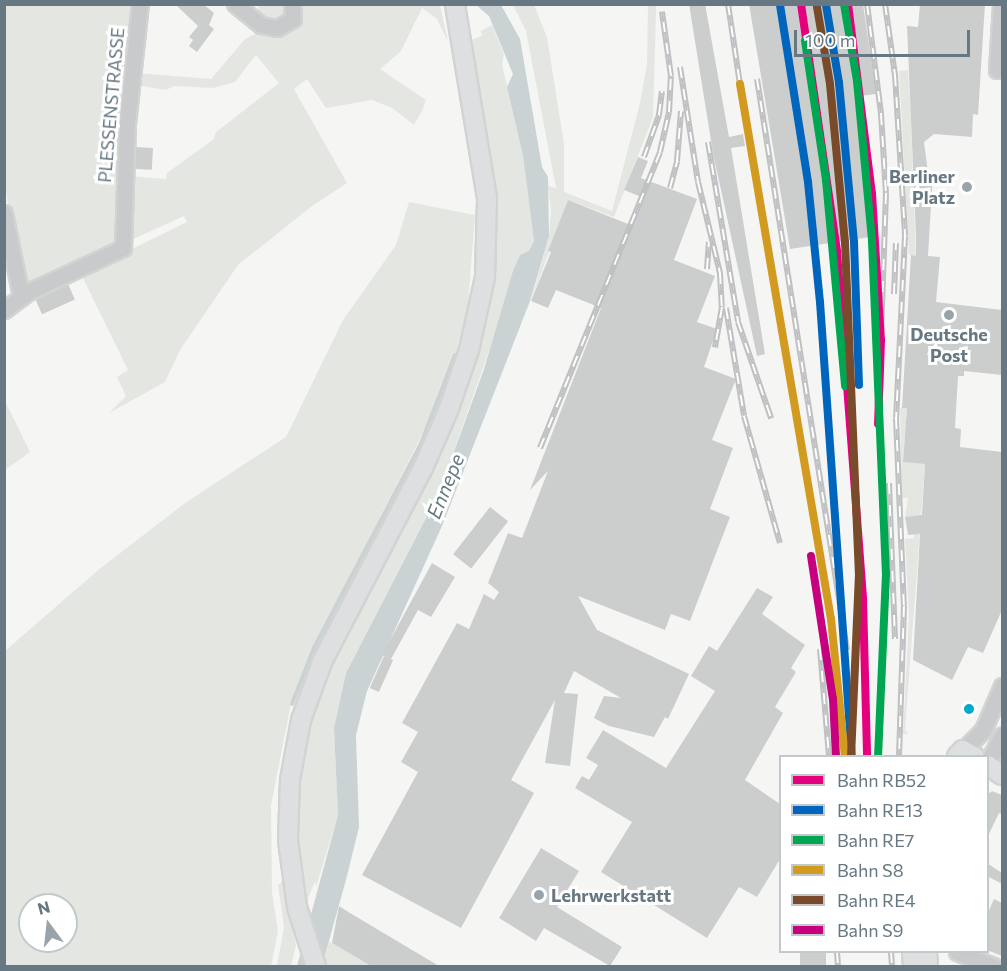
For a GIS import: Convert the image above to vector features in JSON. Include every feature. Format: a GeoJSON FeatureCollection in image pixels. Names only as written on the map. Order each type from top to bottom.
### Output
{"type":"FeatureCollection","features":[{"type":"Feature","properties":{"kind":"main road"},"geometry":{"type":"LineString","coordinates":[[316,966],[293,888],[288,840],[290,780],[306,703],[323,660],[428,459],[460,378],[479,314],[485,277],[487,198],[455,5]]}},
{"type":"Feature","properties":{"kind":"main road"},"geometry":{"type":"LineString","coordinates":[[989,765],[1002,776]]}},
{"type":"Feature","properties":{"kind":"street","name":"PLESSENSTRASSE"},"geometry":{"type":"LineString","coordinates":[[21,296],[123,248],[127,123],[140,4]]}},
{"type":"Feature","properties":{"kind":"street"},"geometry":{"type":"LineString","coordinates":[[234,4],[261,25],[277,28],[293,19],[292,4]]}},
{"type":"Feature","properties":{"kind":"street"},"geometry":{"type":"LineString","coordinates":[[997,70],[1001,4]]}},
{"type":"Feature","properties":{"kind":"street"},"geometry":{"type":"LineString","coordinates":[[4,213],[21,296],[4,310]]}},
{"type":"Feature","properties":{"kind":"street"},"geometry":{"type":"LineString","coordinates":[[964,755],[983,730],[1002,686]]}},
{"type":"Feature","properties":{"kind":"street"},"geometry":{"type":"LineString","coordinates":[[981,755],[983,730]]}},
{"type":"Feature","properties":{"kind":"street"},"geometry":{"type":"LineString","coordinates":[[989,759],[1002,736]]}},
{"type":"Feature","properties":{"kind":"street"},"geometry":{"type":"LineString","coordinates":[[962,953],[993,966]]}},
{"type":"Feature","properties":{"kind":"shaded area"},"geometry":{"type":"Polygon","coordinates":[[[4,5],[137,5],[119,242],[27,284],[23,282],[14,248],[5,184],[4,5]]]}},
{"type":"Feature","properties":{"kind":"shaded area"},"geometry":{"type":"Polygon","coordinates":[[[259,5],[288,5],[290,10],[281,24],[257,17],[259,5]]]}},
{"type":"Feature","properties":{"kind":"shaded area"},"geometry":{"type":"Polygon","coordinates":[[[301,5],[440,5],[448,42],[437,19],[422,8],[401,51],[380,69],[426,100],[422,111],[414,125],[392,108],[372,100],[326,108],[307,79],[294,89],[347,183],[312,206],[238,265],[180,350],[165,382],[109,413],[126,396],[117,377],[128,370],[81,274],[187,222],[184,216],[129,241],[129,176],[166,179],[167,173],[214,139],[216,132],[279,83],[256,55],[235,82],[213,88],[174,86],[166,90],[136,85],[137,73],[211,79],[245,39],[257,33],[292,30],[300,19],[301,5]]]}},
{"type":"Feature","properties":{"kind":"shaded area"},"geometry":{"type":"Polygon","coordinates":[[[513,5],[534,5],[547,37],[564,144],[564,192],[612,211],[640,103],[647,64],[648,5],[656,5],[653,117],[614,217],[568,200],[531,301],[549,236],[551,210],[548,186],[556,188],[526,31],[513,5]]]}},
{"type":"Feature","properties":{"kind":"shaded area"},"geometry":{"type":"Polygon","coordinates":[[[492,25],[504,54],[502,64],[523,156],[534,241],[502,314],[439,493],[346,673],[334,728],[338,815],[316,887],[315,881],[306,904],[294,838],[300,770],[315,704],[331,663],[446,440],[473,371],[491,299],[496,198],[473,52],[473,39],[482,36],[481,31],[492,25]]]}},
{"type":"Feature","properties":{"kind":"shaded area"},"geometry":{"type":"Polygon","coordinates":[[[908,70],[916,256],[909,255],[899,71],[908,70]]]}},
{"type":"Feature","properties":{"kind":"shaded area"},"geometry":{"type":"Polygon","coordinates":[[[409,202],[475,215],[468,306],[457,350],[430,419],[309,656],[291,704],[271,805],[272,893],[278,931],[271,966],[5,966],[5,651],[97,571],[185,503],[286,437],[343,320],[396,245],[409,202]]]}},
{"type":"Feature","properties":{"kind":"shaded area"},"geometry":{"type":"Polygon","coordinates":[[[4,399],[30,452],[5,470],[4,470],[4,399]]]}},
{"type":"Feature","properties":{"kind":"shaded area"},"geometry":{"type":"Polygon","coordinates":[[[900,408],[907,408],[903,461],[925,464],[905,730],[909,734],[903,734],[909,616],[905,539],[914,538],[913,524],[905,517],[908,498],[902,498],[900,408]]]}},
{"type":"Feature","properties":{"kind":"shaded area"},"geometry":{"type":"Polygon","coordinates":[[[283,881],[296,945],[291,966],[277,966],[284,927],[278,885],[283,881]]]}},
{"type":"Feature","properties":{"kind":"shaded area"},"geometry":{"type":"Polygon","coordinates":[[[329,942],[371,966],[326,966],[324,961],[329,942]]]}},
{"type":"Feature","properties":{"kind":"water","name":"Ennepe"},"geometry":{"type":"Polygon","coordinates":[[[476,5],[501,5],[520,39],[542,167],[548,177],[549,236],[530,301],[442,526],[367,691],[356,735],[359,827],[322,966],[297,966],[338,815],[334,728],[346,673],[439,493],[484,369],[513,271],[520,255],[529,251],[534,241],[523,156],[507,87],[513,74],[489,16],[476,5]]]}},
{"type":"Feature","properties":{"kind":"building"},"geometry":{"type":"Polygon","coordinates":[[[175,4],[203,4],[214,13],[209,25],[214,29],[197,52],[189,46],[193,40],[189,37],[198,26],[175,4]]]}},
{"type":"Feature","properties":{"kind":"building"},"geometry":{"type":"Polygon","coordinates":[[[689,4],[705,4],[729,137],[743,134],[745,146],[731,148],[765,354],[757,356],[713,153],[689,4]]]}},
{"type":"Feature","properties":{"kind":"building"},"geometry":{"type":"Polygon","coordinates":[[[749,4],[863,4],[876,94],[859,96],[870,237],[790,249],[749,4]]]}},
{"type":"Feature","properties":{"kind":"building"},"geometry":{"type":"Polygon","coordinates":[[[920,4],[985,4],[978,115],[973,114],[972,137],[934,134],[924,142],[928,173],[933,171],[928,256],[940,257],[936,302],[1002,310],[1002,375],[964,371],[964,376],[958,376],[955,428],[961,429],[960,447],[1002,452],[1002,610],[983,653],[968,647],[952,680],[913,660],[920,534],[908,535],[905,517],[922,515],[925,464],[903,462],[907,408],[902,408],[911,255],[916,256],[907,26],[918,27],[920,4]]]}},
{"type":"Feature","properties":{"kind":"building"},"geometry":{"type":"Polygon","coordinates":[[[136,147],[153,148],[152,170],[135,169],[136,147]]]}},
{"type":"Feature","properties":{"kind":"building"},"geometry":{"type":"Polygon","coordinates":[[[638,157],[648,161],[641,178],[697,199],[674,260],[715,276],[697,322],[717,329],[704,367],[736,379],[712,440],[733,448],[710,509],[730,517],[690,621],[671,614],[665,630],[578,596],[597,630],[689,674],[668,719],[665,717],[654,737],[609,726],[594,718],[604,696],[621,698],[574,671],[564,693],[578,694],[570,766],[545,763],[555,700],[511,780],[534,793],[461,928],[362,875],[418,772],[401,762],[418,732],[402,723],[457,623],[469,629],[484,594],[494,600],[499,592],[488,583],[508,533],[522,538],[548,471],[530,490],[601,308],[556,290],[548,308],[531,301],[551,252],[548,251],[568,200],[633,226],[644,198],[624,190],[638,157]]]}},
{"type":"Feature","properties":{"kind":"building"},"geometry":{"type":"Polygon","coordinates":[[[68,284],[75,300],[42,314],[35,299],[68,284]]]}},
{"type":"Feature","properties":{"kind":"building"},"geometry":{"type":"Polygon","coordinates":[[[490,507],[508,521],[471,568],[453,554],[490,507]]]}},
{"type":"Feature","properties":{"kind":"building"},"geometry":{"type":"Polygon","coordinates":[[[432,563],[455,577],[431,617],[418,610],[391,659],[382,655],[432,563]]]}},
{"type":"Feature","properties":{"kind":"building"},"geometry":{"type":"Polygon","coordinates":[[[757,588],[773,597],[762,614],[805,645],[791,668],[796,672],[775,707],[783,713],[745,780],[779,803],[779,861],[757,897],[739,887],[707,938],[601,872],[632,822],[575,788],[582,776],[589,780],[598,765],[586,758],[603,730],[666,768],[715,691],[691,676],[709,646],[717,651],[757,588]]]}},
{"type":"Feature","properties":{"kind":"building"},"geometry":{"type":"Polygon","coordinates":[[[384,656],[393,660],[379,692],[370,688],[384,656]]]}},
{"type":"Feature","properties":{"kind":"building"},"geometry":{"type":"Polygon","coordinates":[[[992,791],[1002,795],[1002,814],[999,813],[989,834],[989,793],[992,791]]]}},
{"type":"Feature","properties":{"kind":"building","name":"Lehrwerkstatt"},"geometry":{"type":"Polygon","coordinates":[[[541,848],[579,871],[557,907],[622,947],[610,966],[544,928],[536,941],[499,918],[541,848]]]}},
{"type":"Feature","properties":{"kind":"building"},"geometry":{"type":"Polygon","coordinates":[[[989,864],[1002,873],[1002,884],[989,877],[989,864]]]}},
{"type":"Feature","properties":{"kind":"building"},"geometry":{"type":"Polygon","coordinates":[[[994,899],[1002,903],[1002,956],[989,951],[989,910],[994,899]]]}},
{"type":"Feature","properties":{"kind":"building"},"geometry":{"type":"Polygon","coordinates":[[[339,906],[439,966],[371,966],[332,943],[339,906]]]}},
{"type":"Feature","properties":{"kind":"building"},"geometry":{"type":"Polygon","coordinates":[[[800,953],[826,953],[826,966],[800,966],[800,953]]]}},
{"type":"Feature","properties":{"kind":"waterway"},"geometry":{"type":"LineString","coordinates":[[292,704],[314,648],[422,441],[455,355]]}},
{"type":"Feature","properties":{"kind":"railway"},"geometry":{"type":"LineString","coordinates":[[728,4],[740,84]]}},
{"type":"Feature","properties":{"kind":"railway"},"geometry":{"type":"LineString","coordinates":[[867,4],[881,114],[886,193],[880,365]]}},
{"type":"Feature","properties":{"kind":"railway"},"geometry":{"type":"LineString","coordinates":[[885,4],[895,75],[905,236],[896,418],[904,606],[899,755]]}},
{"type":"Feature","properties":{"kind":"railway"},"geometry":{"type":"LineString","coordinates":[[540,448],[660,152],[669,112],[671,76],[662,12]]}},
{"type":"Feature","properties":{"kind":"railway"},"geometry":{"type":"LineString","coordinates":[[680,67],[698,182],[720,273],[722,307],[715,347]]}},
{"type":"Feature","properties":{"kind":"railway"},"geometry":{"type":"LineString","coordinates":[[757,79],[847,650]]}},
{"type":"Feature","properties":{"kind":"railway"},"geometry":{"type":"LineString","coordinates":[[644,157],[659,115],[662,91]]}},
{"type":"Feature","properties":{"kind":"railway"},"geometry":{"type":"LineString","coordinates":[[670,188],[677,161],[681,111]]}},
{"type":"Feature","properties":{"kind":"railway"},"geometry":{"type":"LineString","coordinates":[[708,142],[738,322],[771,418]]}},
{"type":"Feature","properties":{"kind":"railway"},"geometry":{"type":"LineString","coordinates":[[707,269],[709,242]]}},
{"type":"Feature","properties":{"kind":"railway"},"geometry":{"type":"LineString","coordinates":[[894,294],[896,243]]}},
{"type":"Feature","properties":{"kind":"railway"},"geometry":{"type":"LineString","coordinates":[[726,308],[744,416],[780,543]]}},
{"type":"Feature","properties":{"kind":"railway"},"geometry":{"type":"LineString","coordinates":[[889,483],[895,639]]}},
{"type":"Feature","properties":{"kind":"railway"},"geometry":{"type":"LineString","coordinates":[[820,649],[829,755]]}},
{"type":"Feature","properties":{"kind":"railway"},"geometry":{"type":"LineString","coordinates":[[837,953],[838,966]]}},
{"type":"Feature","properties":{"kind":"railway"},"geometry":{"type":"LineString","coordinates":[[891,953],[892,966]]}},
{"type":"Feature","properties":{"kind":"rail line","name":"RB52"},"geometry":{"type":"LineString","coordinates":[[801,4],[837,252],[863,600],[867,755]]}},
{"type":"Feature","properties":{"kind":"rail line","name":"RE7"},"geometry":{"type":"LineString","coordinates":[[844,4],[857,81],[872,241],[886,574],[878,755]]}},
{"type":"Feature","properties":{"kind":"rail line","name":"RB52"},"geometry":{"type":"LineString","coordinates":[[848,4],[872,194],[881,340],[878,424]]}},
{"type":"Feature","properties":{"kind":"rail line","name":"RE13"},"geometry":{"type":"LineString","coordinates":[[780,5],[808,182],[820,302],[852,755]]}},
{"type":"Feature","properties":{"kind":"rail line","name":"RE13"},"geometry":{"type":"LineString","coordinates":[[826,5],[839,83],[854,242],[859,385]]}},
{"type":"Feature","properties":{"kind":"rail line","name":"RE4"},"geometry":{"type":"LineString","coordinates":[[817,7],[830,84],[845,242],[859,574],[851,755]]}},
{"type":"Feature","properties":{"kind":"rail line","name":"RE7"},"geometry":{"type":"LineString","coordinates":[[805,41],[826,180],[845,386]]}},
{"type":"Feature","properties":{"kind":"rail line","name":"S8"},"geometry":{"type":"LineString","coordinates":[[740,84],[831,619],[845,755]]}},
{"type":"Feature","properties":{"kind":"rail line","name":"S9"},"geometry":{"type":"LineString","coordinates":[[811,556],[833,699],[836,755]]}},
{"type":"Feature","properties":{"kind":"place","name":"Berliner Platz"},"geometry":{"type":"Point","coordinates":[967,187]}},
{"type":"Feature","properties":{"kind":"place","name":"Deutsche Post"},"geometry":{"type":"Point","coordinates":[949,315]}},
{"type":"Feature","properties":{"kind":"place","name":"Lehrwerkstatt"},"geometry":{"type":"Point","coordinates":[539,895]}}]}
